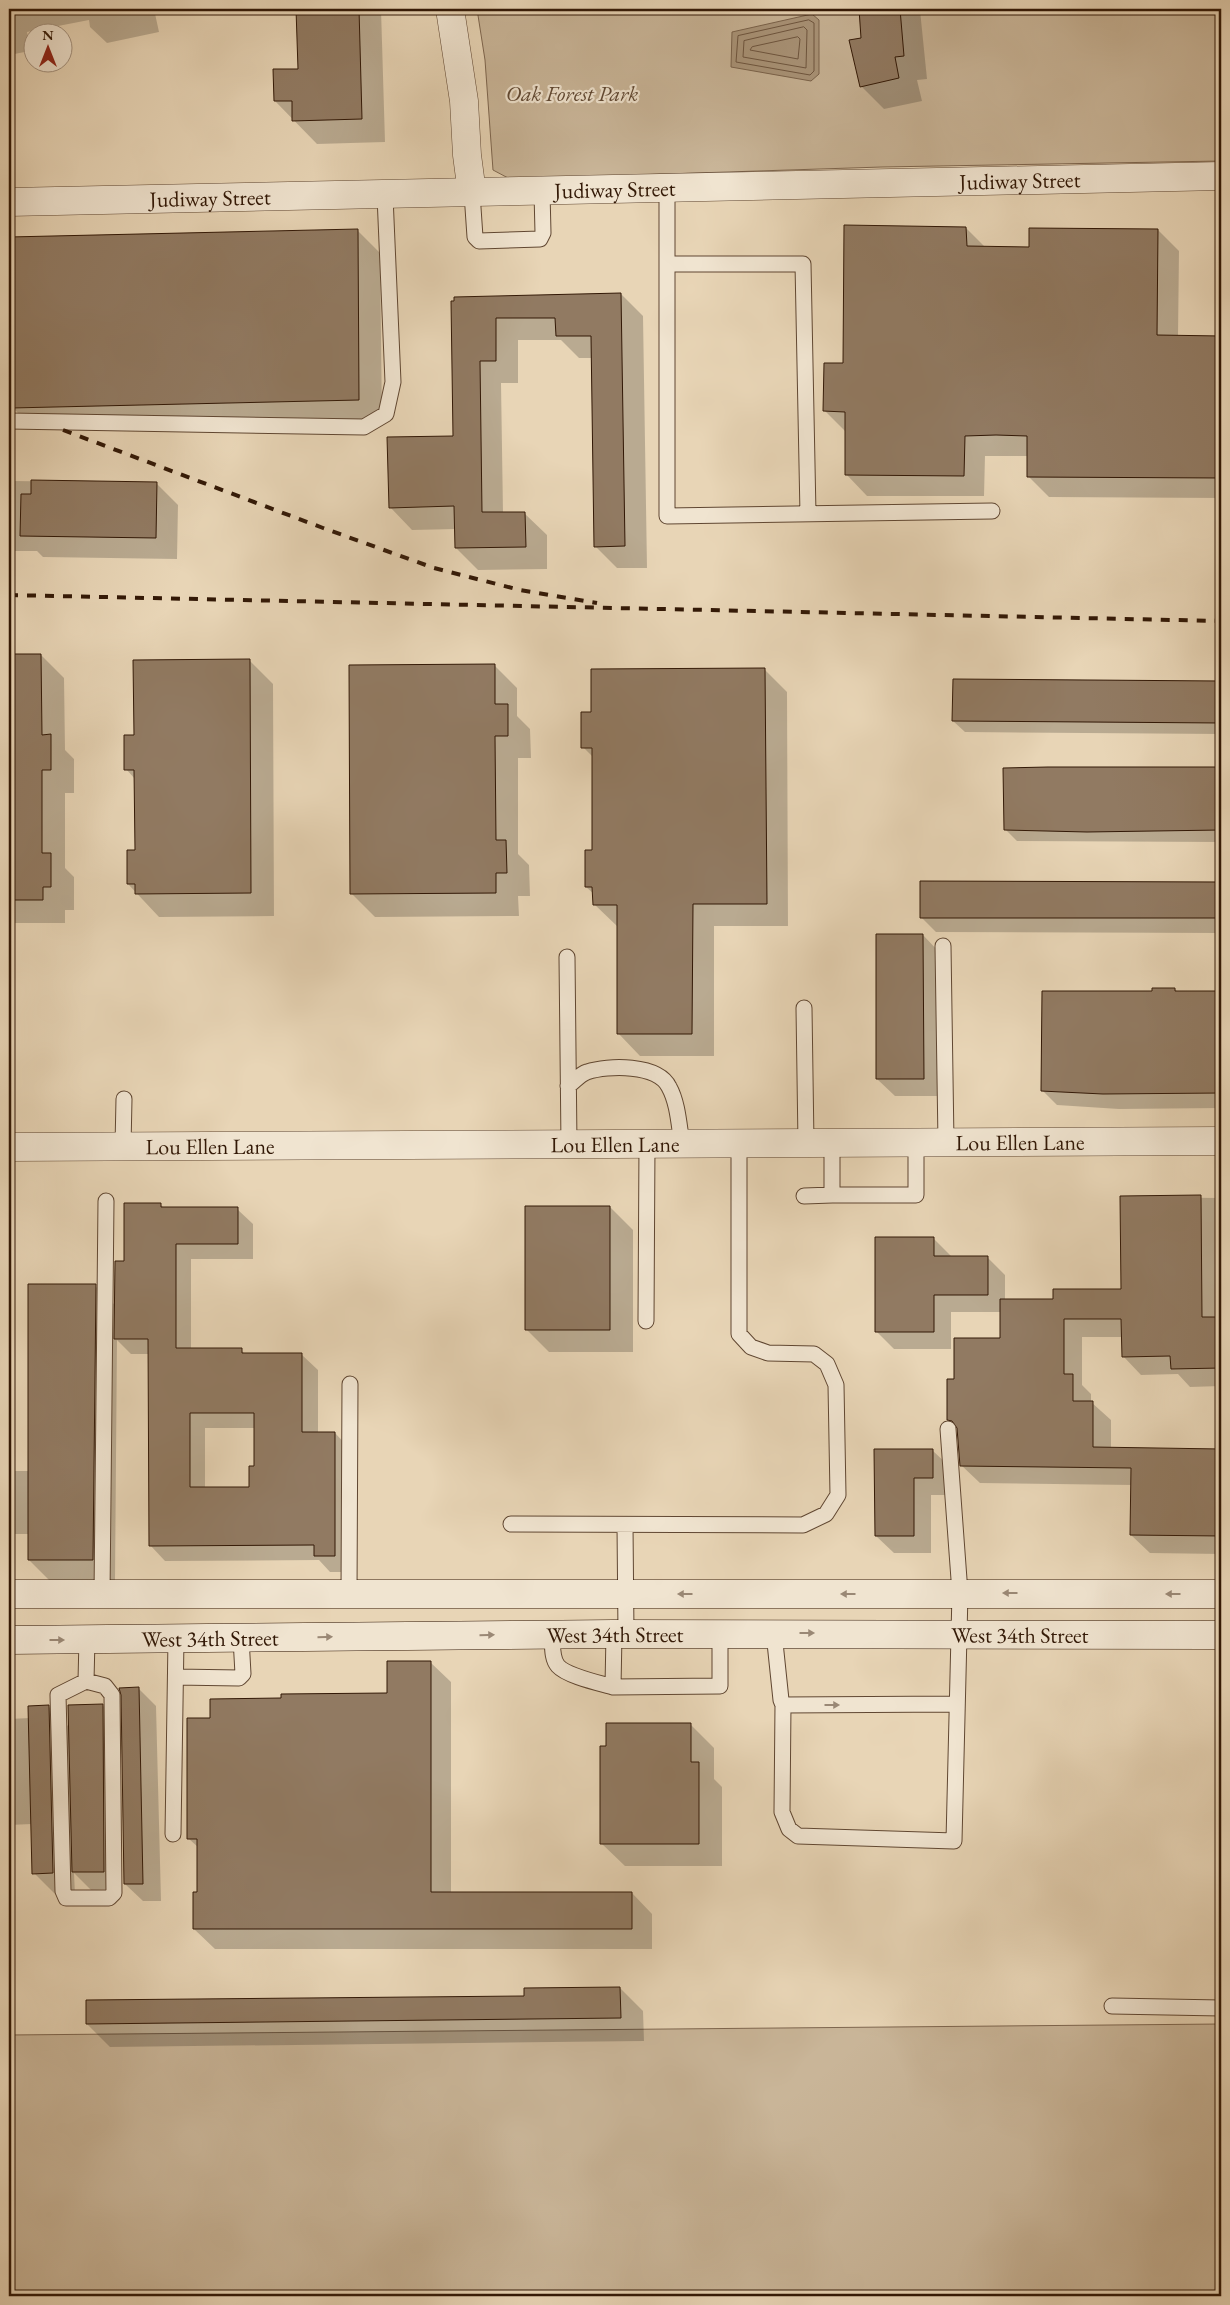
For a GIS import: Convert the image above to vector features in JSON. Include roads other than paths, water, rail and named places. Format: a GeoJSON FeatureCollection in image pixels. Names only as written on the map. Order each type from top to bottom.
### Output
{"type":"FeatureCollection","features":[{"type":"Feature","properties":{"kind":"street"},"geometry":{"type":"LineString","coordinates":[[450,9],[462,91],[472,193]]}},
{"type":"Feature","properties":{"kind":"street","name":"Judiway Street"},"geometry":{"type":"LineString","coordinates":[[9,202],[385,196],[1221,176]]}},
{"type":"Feature","properties":{"kind":"street","name":"Lou Ellen Lane"},"geometry":{"type":"LineString","coordinates":[[9,1147],[1221,1141]]}},
{"type":"Feature","properties":{"kind":"street","name":"West 34th Street"},"geometry":{"type":"LineString","coordinates":[[9,1594],[1221,1594]]}},
{"type":"Feature","properties":{"kind":"street"},"geometry":{"type":"LineString","coordinates":[[282,1594],[283,1638]]}},
{"type":"Feature","properties":{"kind":"street","name":"West 34th Street"},"geometry":{"type":"LineString","coordinates":[[9,1640],[620,1634],[1221,1635]]}},
{"type":"Feature","properties":{"kind":"lane"},"geometry":{"type":"LineString","coordinates":[[667,189],[667,516],[992,510]]}},
{"type":"Feature","properties":{"kind":"lane"},"geometry":{"type":"LineString","coordinates":[[472,193],[475,237],[479,241],[540,239],[543,233],[542,192]]}},
{"type":"Feature","properties":{"kind":"lane"},"geometry":{"type":"LineString","coordinates":[[9,421],[364,427],[386,414],[393,382],[385,196]]}},
{"type":"Feature","properties":{"kind":"lane"},"geometry":{"type":"LineString","coordinates":[[667,264],[804,264],[808,514]]}},
{"type":"Feature","properties":{"kind":"lane"},"geometry":{"type":"LineString","coordinates":[[943,946],[946,1142]]}},
{"type":"Feature","properties":{"kind":"lane"},"geometry":{"type":"LineString","coordinates":[[567,957],[569,1144]]}},
{"type":"Feature","properties":{"kind":"lane"},"geometry":{"type":"LineString","coordinates":[[804,1008],[819,1143],[832,1195]]}},
{"type":"Feature","properties":{"kind":"lane"},"geometry":{"type":"LineString","coordinates":[[568,1086],[585,1072],[619,1066],[656,1073],[669,1086],[675,1105],[682,1144]]}},
{"type":"Feature","properties":{"kind":"lane"},"geometry":{"type":"LineString","coordinates":[[123,1146],[124,1099]]}},
{"type":"Feature","properties":{"kind":"lane"},"geometry":{"type":"LineString","coordinates":[[804,1196],[916,1195],[916,1142]]}},
{"type":"Feature","properties":{"kind":"lane"},"geometry":{"type":"LineString","coordinates":[[510,1524],[804,1525],[826,1514],[838,1495],[836,1385],[828,1364],[814,1354],[768,1352],[751,1347],[739,1334],[739,1143]]}},
{"type":"Feature","properties":{"kind":"lane"},"geometry":{"type":"LineString","coordinates":[[646,1321],[647,1144]]}},
{"type":"Feature","properties":{"kind":"lane"},"geometry":{"type":"LineString","coordinates":[[102,1594],[106,1202]]}},
{"type":"Feature","properties":{"kind":"lane"},"geometry":{"type":"LineString","coordinates":[[349,1594],[350,1384]]}},
{"type":"Feature","properties":{"kind":"lane"},"geometry":{"type":"LineString","coordinates":[[774,1634],[783,1705],[782,1812],[789,1829],[798,1836],[954,1841],[960,1593],[948,1429]]}},
{"type":"Feature","properties":{"kind":"lane"},"geometry":{"type":"LineString","coordinates":[[613,1687],[626,1594],[625,1525]]}},
{"type":"Feature","properties":{"kind":"lane"},"geometry":{"type":"LineString","coordinates":[[552,1635],[553,1656],[558,1666],[581,1677],[613,1687],[720,1686],[720,1634]]}},
{"type":"Feature","properties":{"kind":"lane"},"geometry":{"type":"LineString","coordinates":[[173,1834],[176,1638]]}},
{"type":"Feature","properties":{"kind":"lane"},"geometry":{"type":"LineString","coordinates":[[176,1678],[239,1678],[243,1674],[241,1638]]}},
{"type":"Feature","properties":{"kind":"lane"},"geometry":{"type":"LineString","coordinates":[[86,1681],[87,1639]]}},
{"type":"Feature","properties":{"kind":"lane"},"geometry":{"type":"LineString","coordinates":[[86,1681],[105,1686],[112,1695],[114,1893],[110,1898],[66,1898],[63,1891],[58,1695],[86,1681]]}},
{"type":"Feature","properties":{"kind":"lane"},"geometry":{"type":"LineString","coordinates":[[783,1705],[957,1704]]}},
{"type":"Feature","properties":{"kind":"lane"},"geometry":{"type":"LineString","coordinates":[[1112,2006],[1221,2008]]}},
{"type":"Feature","properties":{"kind":"water"},"geometry":{"type":"Polygon","coordinates":[[[812,14],[819,20],[819,74],[811,81],[731,67],[732,32],[812,14]]]}},
{"type":"Feature","properties":{"kind":"railway"},"geometry":{"type":"LineString","coordinates":[[63,430],[434,568],[520,590],[597,603]]}},
{"type":"Feature","properties":{"kind":"railway"},"geometry":{"type":"LineString","coordinates":[[9,595],[1221,621]]}},
{"type":"Feature","properties":{"kind":"park label","name":"Oak Forest Park"},"geometry":{"type":"Point","coordinates":[572,93]}}]}
